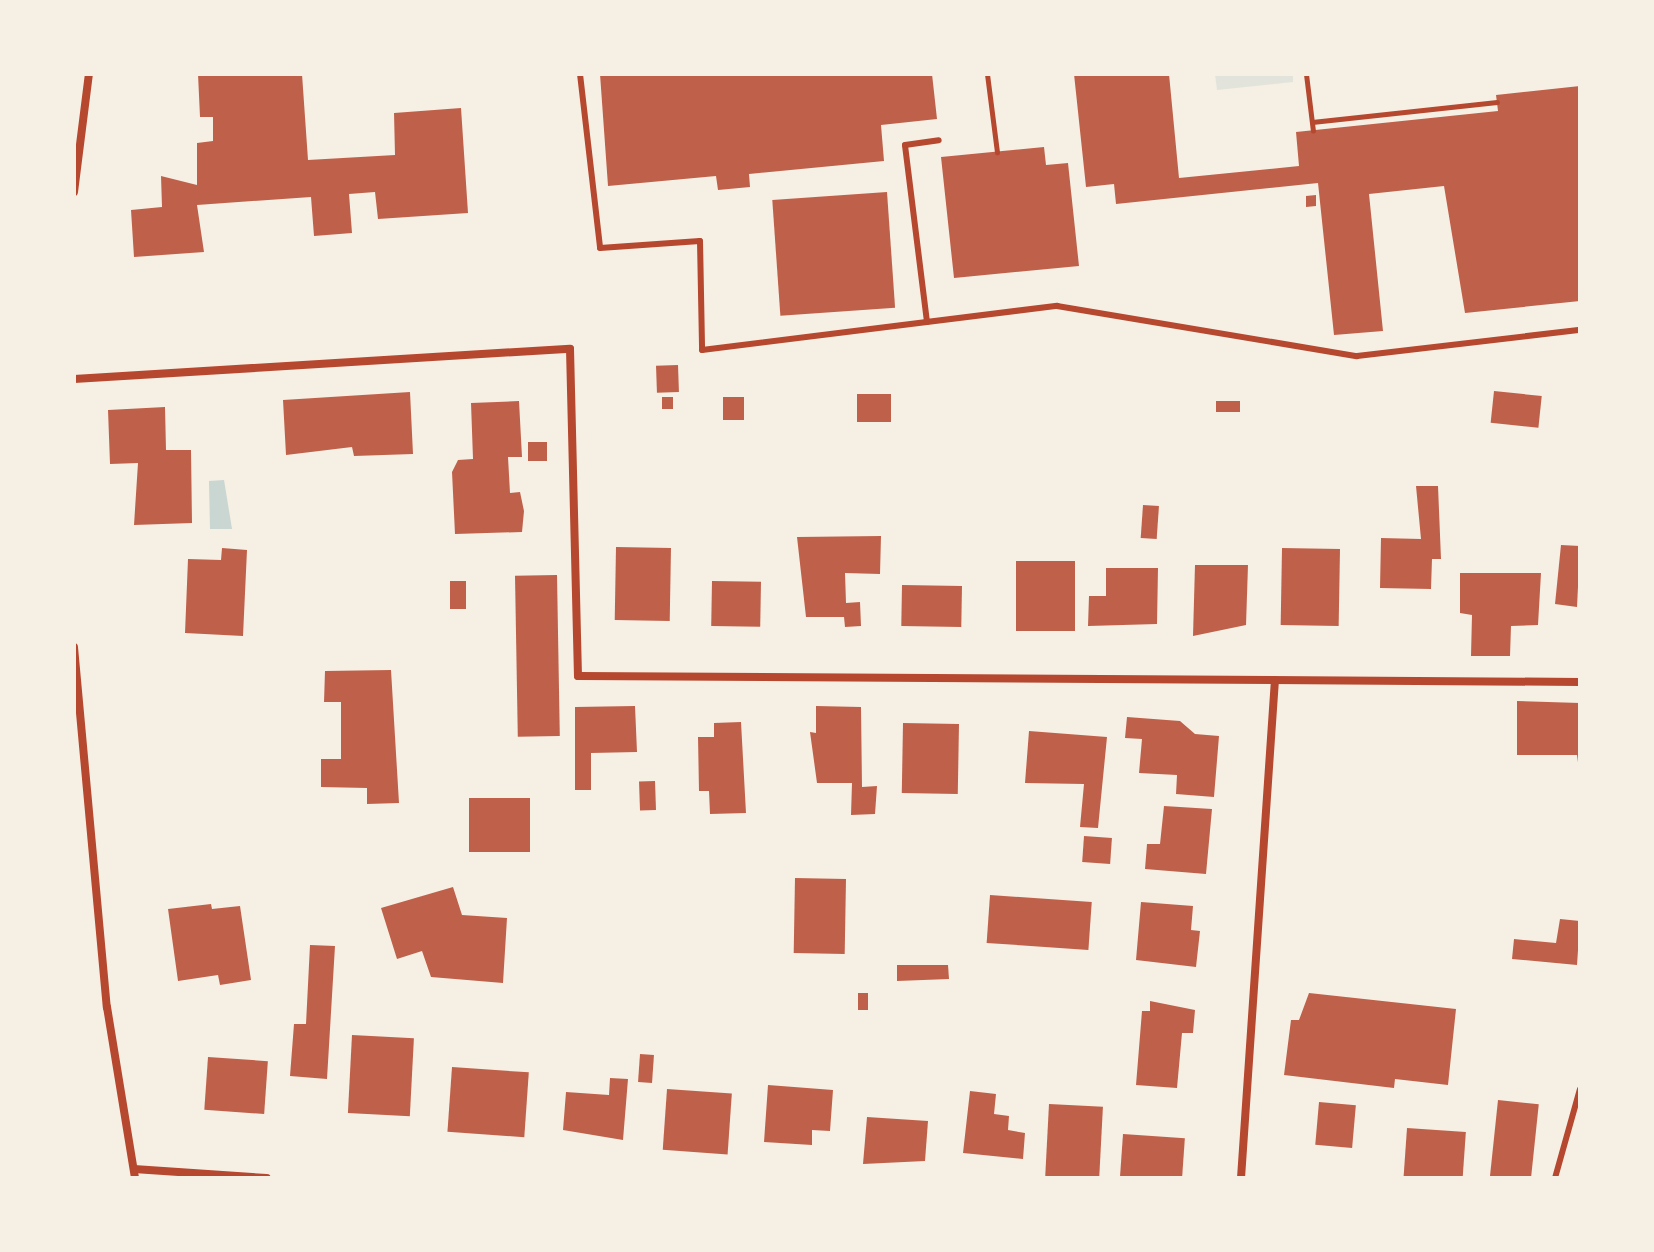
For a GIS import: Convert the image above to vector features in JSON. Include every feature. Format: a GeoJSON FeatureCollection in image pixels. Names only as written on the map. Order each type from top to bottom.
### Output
{"type":"FeatureCollection","features":[{"type":"Feature","properties":{"kind":"street"},"geometry":{"type":"LineString","coordinates":[[74,192],[89,74]]}},
{"type":"Feature","properties":{"kind":"street"},"geometry":{"type":"LineString","coordinates":[[74,379],[570,349],[578,676],[1580,682]]}},
{"type":"Feature","properties":{"kind":"street"},"geometry":{"type":"LineString","coordinates":[[74,647],[107,1007],[135,1174],[267,1178]]}},
{"type":"Feature","properties":{"kind":"street"},"geometry":{"type":"LineString","coordinates":[[1241,1178],[1275,680]]}},
{"type":"Feature","properties":{"kind":"lane"},"geometry":{"type":"LineString","coordinates":[[580,74],[600,248],[700,241],[702,350],[1057,306],[1357,356],[1580,330]]}},
{"type":"Feature","properties":{"kind":"lane"},"geometry":{"type":"LineString","coordinates":[[927,322],[905,145],[939,140]]}},
{"type":"Feature","properties":{"kind":"lane"},"geometry":{"type":"LineString","coordinates":[[1555,1178],[1580,1089]]}},
{"type":"Feature","properties":{"kind":"path"},"geometry":{"type":"LineString","coordinates":[[987,74],[997,152]]}},
{"type":"Feature","properties":{"kind":"path"},"geometry":{"type":"LineString","coordinates":[[1306,74],[1313,131]]}},
{"type":"Feature","properties":{"kind":"path"},"geometry":{"type":"LineString","coordinates":[[1312,122],[1497,102]]}},
{"type":"Feature","properties":{"kind":"shaded area"},"geometry":{"type":"Polygon","coordinates":[[[1215,74],[1293,74],[1293,82],[1217,90],[1215,74]]]}},
{"type":"Feature","properties":{"kind":"shaded area"},"geometry":{"type":"Polygon","coordinates":[[[224,480],[232,529],[210,529],[209,481],[224,480]]]}},
{"type":"Feature","properties":{"kind":"building"},"geometry":{"type":"Polygon","coordinates":[[[198,74],[302,74],[308,160],[395,155],[394,113],[461,108],[468,213],[378,219],[375,192],[349,194],[352,233],[314,236],[311,197],[197,205],[204,252],[134,257],[131,210],[162,207],[161,176],[197,185],[197,143],[213,141],[213,117],[200,117],[198,74]]]}},
{"type":"Feature","properties":{"kind":"building"},"geometry":{"type":"Polygon","coordinates":[[[600,74],[932,74],[937,119],[881,125],[884,161],[749,174],[750,187],[718,190],[716,176],[608,186],[600,74]]]}},
{"type":"Feature","properties":{"kind":"building"},"geometry":{"type":"Polygon","coordinates":[[[1074,74],[1169,74],[1179,178],[1299,166],[1296,132],[1498,111],[1496,95],[1580,86],[1580,301],[1465,313],[1444,186],[1369,194],[1383,331],[1334,335],[1318,183],[1116,204],[1114,184],[1086,187],[1074,74]]]}},
{"type":"Feature","properties":{"kind":"building"},"geometry":{"type":"Polygon","coordinates":[[[1044,147],[1046,165],[1068,163],[1079,266],[954,278],[941,157],[1044,147]]]}},
{"type":"Feature","properties":{"kind":"building"},"geometry":{"type":"Polygon","coordinates":[[[887,192],[895,308],[780,316],[772,200],[887,192]]]}},
{"type":"Feature","properties":{"kind":"building"},"geometry":{"type":"Polygon","coordinates":[[[1316,195],[1316,206],[1306,207],[1306,196],[1316,195]]]}},
{"type":"Feature","properties":{"kind":"building"},"geometry":{"type":"Polygon","coordinates":[[[678,365],[679,392],[657,393],[656,366],[678,365]]]}},
{"type":"Feature","properties":{"kind":"building"},"geometry":{"type":"Polygon","coordinates":[[[1494,391],[1542,396],[1538,428],[1491,423],[1494,391]]]}},
{"type":"Feature","properties":{"kind":"building"},"geometry":{"type":"Polygon","coordinates":[[[410,392],[413,454],[354,456],[352,447],[286,455],[283,400],[410,392]]]}},
{"type":"Feature","properties":{"kind":"building"},"geometry":{"type":"Polygon","coordinates":[[[857,394],[891,394],[891,422],[857,422],[857,394]]]}},
{"type":"Feature","properties":{"kind":"building"},"geometry":{"type":"Polygon","coordinates":[[[662,397],[673,397],[673,409],[662,409],[662,397]]]}},
{"type":"Feature","properties":{"kind":"building"},"geometry":{"type":"Polygon","coordinates":[[[723,397],[744,397],[744,420],[723,420],[723,397]]]}},
{"type":"Feature","properties":{"kind":"building"},"geometry":{"type":"Polygon","coordinates":[[[519,401],[522,457],[508,457],[510,493],[520,492],[524,511],[522,532],[455,534],[452,472],[458,460],[473,459],[471,403],[519,401]]]}},
{"type":"Feature","properties":{"kind":"building"},"geometry":{"type":"Polygon","coordinates":[[[1216,401],[1240,401],[1240,412],[1216,412],[1216,401]]]}},
{"type":"Feature","properties":{"kind":"building"},"geometry":{"type":"Polygon","coordinates":[[[165,407],[166,450],[191,450],[192,523],[134,525],[138,463],[110,464],[108,410],[165,407]]]}},
{"type":"Feature","properties":{"kind":"building"},"geometry":{"type":"Polygon","coordinates":[[[528,442],[547,442],[547,461],[528,461],[528,442]]]}},
{"type":"Feature","properties":{"kind":"building"},"geometry":{"type":"Polygon","coordinates":[[[1416,486],[1438,486],[1441,559],[1432,559],[1431,589],[1380,588],[1381,538],[1421,539],[1416,486]]]}},
{"type":"Feature","properties":{"kind":"building"},"geometry":{"type":"Polygon","coordinates":[[[1143,505],[1159,506],[1157,539],[1141,538],[1143,505]]]}},
{"type":"Feature","properties":{"kind":"building"},"geometry":{"type":"Polygon","coordinates":[[[881,536],[880,574],[845,573],[846,603],[860,602],[861,626],[845,627],[844,617],[806,617],[797,537],[881,536]]]}},
{"type":"Feature","properties":{"kind":"building"},"geometry":{"type":"Polygon","coordinates":[[[1561,545],[1580,546],[1577,607],[1555,604],[1561,545]]]}},
{"type":"Feature","properties":{"kind":"building"},"geometry":{"type":"Polygon","coordinates":[[[616,547],[671,548],[670,621],[615,620],[616,547]]]}},
{"type":"Feature","properties":{"kind":"building"},"geometry":{"type":"Polygon","coordinates":[[[222,548],[247,550],[243,636],[185,633],[188,559],[221,560],[222,548]]]}},
{"type":"Feature","properties":{"kind":"building"},"geometry":{"type":"Polygon","coordinates":[[[1282,548],[1340,549],[1339,626],[1281,625],[1282,548]]]}},
{"type":"Feature","properties":{"kind":"building"},"geometry":{"type":"Polygon","coordinates":[[[1016,561],[1075,561],[1075,631],[1016,631],[1016,561]]]}},
{"type":"Feature","properties":{"kind":"building"},"geometry":{"type":"Polygon","coordinates":[[[1195,565],[1248,565],[1246,625],[1193,636],[1195,565]]]}},
{"type":"Feature","properties":{"kind":"building"},"geometry":{"type":"Polygon","coordinates":[[[1106,568],[1158,568],[1157,624],[1088,626],[1089,596],[1106,596],[1106,568]]]}},
{"type":"Feature","properties":{"kind":"building"},"geometry":{"type":"Polygon","coordinates":[[[1460,573],[1541,573],[1538,625],[1511,626],[1510,656],[1471,656],[1472,615],[1460,613],[1460,573]]]}},
{"type":"Feature","properties":{"kind":"building"},"geometry":{"type":"Polygon","coordinates":[[[557,575],[560,736],[518,737],[515,576],[557,575]]]}},
{"type":"Feature","properties":{"kind":"building"},"geometry":{"type":"Polygon","coordinates":[[[450,581],[466,581],[466,609],[450,609],[450,581]]]}},
{"type":"Feature","properties":{"kind":"building"},"geometry":{"type":"Polygon","coordinates":[[[712,581],[761,582],[760,627],[711,626],[712,581]]]}},
{"type":"Feature","properties":{"kind":"building"},"geometry":{"type":"Polygon","coordinates":[[[902,585],[962,586],[961,627],[901,626],[902,585]]]}},
{"type":"Feature","properties":{"kind":"building"},"geometry":{"type":"Polygon","coordinates":[[[391,670],[399,803],[367,804],[367,788],[321,787],[321,759],[341,759],[341,702],[324,702],[325,671],[391,670]]]}},
{"type":"Feature","properties":{"kind":"building"},"geometry":{"type":"Polygon","coordinates":[[[1517,701],[1580,703],[1580,777],[1577,755],[1517,755],[1517,701]]]}},
{"type":"Feature","properties":{"kind":"building"},"geometry":{"type":"Polygon","coordinates":[[[635,706],[637,752],[591,753],[591,790],[575,790],[575,707],[635,706]]]}},
{"type":"Feature","properties":{"kind":"building"},"geometry":{"type":"Polygon","coordinates":[[[816,706],[861,707],[862,787],[877,786],[875,814],[851,815],[852,783],[817,783],[810,732],[816,733],[816,706]]]}},
{"type":"Feature","properties":{"kind":"building"},"geometry":{"type":"Polygon","coordinates":[[[1127,717],[1180,721],[1195,734],[1219,736],[1214,797],[1176,794],[1177,775],[1139,773],[1142,739],[1125,738],[1127,717]]]}},
{"type":"Feature","properties":{"kind":"building"},"geometry":{"type":"Polygon","coordinates":[[[741,722],[746,813],[710,814],[709,791],[699,791],[698,737],[714,737],[714,723],[741,722]]]}},
{"type":"Feature","properties":{"kind":"building"},"geometry":{"type":"Polygon","coordinates":[[[903,723],[959,724],[958,794],[902,793],[903,723]]]}},
{"type":"Feature","properties":{"kind":"building"},"geometry":{"type":"Polygon","coordinates":[[[1029,731],[1107,737],[1098,828],[1080,827],[1084,784],[1025,783],[1029,731]]]}},
{"type":"Feature","properties":{"kind":"building"},"geometry":{"type":"Polygon","coordinates":[[[655,781],[656,810],[640,811],[639,782],[655,781]]]}},
{"type":"Feature","properties":{"kind":"building"},"geometry":{"type":"Polygon","coordinates":[[[469,798],[530,798],[530,852],[469,852],[469,798]]]}},
{"type":"Feature","properties":{"kind":"building"},"geometry":{"type":"Polygon","coordinates":[[[1164,806],[1212,809],[1206,874],[1145,869],[1147,844],[1160,844],[1164,806]]]}},
{"type":"Feature","properties":{"kind":"building"},"geometry":{"type":"Polygon","coordinates":[[[1084,836],[1112,838],[1110,864],[1082,862],[1084,836]]]}},
{"type":"Feature","properties":{"kind":"building"},"geometry":{"type":"Polygon","coordinates":[[[795,878],[846,879],[845,954],[794,953],[795,878]]]}},
{"type":"Feature","properties":{"kind":"building"},"geometry":{"type":"Polygon","coordinates":[[[453,887],[462,915],[507,918],[503,983],[431,977],[422,951],[397,959],[381,908],[453,887]]]}},
{"type":"Feature","properties":{"kind":"building"},"geometry":{"type":"Polygon","coordinates":[[[990,895],[1092,902],[1088,950],[987,943],[990,895]]]}},
{"type":"Feature","properties":{"kind":"building"},"geometry":{"type":"Polygon","coordinates":[[[1141,902],[1193,906],[1191,930],[1200,931],[1196,967],[1136,960],[1141,902]]]}},
{"type":"Feature","properties":{"kind":"building"},"geometry":{"type":"Polygon","coordinates":[[[211,904],[212,909],[240,906],[251,980],[220,985],[218,975],[178,981],[168,909],[211,904]]]}},
{"type":"Feature","properties":{"kind":"building"},"geometry":{"type":"Polygon","coordinates":[[[1560,919],[1580,921],[1577,965],[1512,959],[1514,939],[1556,943],[1560,919]]]}},
{"type":"Feature","properties":{"kind":"building"},"geometry":{"type":"Polygon","coordinates":[[[310,945],[335,946],[327,1079],[290,1076],[294,1024],[306,1024],[310,945]]]}},
{"type":"Feature","properties":{"kind":"building"},"geometry":{"type":"Polygon","coordinates":[[[897,965],[948,965],[949,979],[897,981],[897,965]]]}},
{"type":"Feature","properties":{"kind":"building"},"geometry":{"type":"Polygon","coordinates":[[[858,993],[868,993],[868,1010],[858,1010],[858,993]]]}},
{"type":"Feature","properties":{"kind":"building"},"geometry":{"type":"Polygon","coordinates":[[[1309,993],[1456,1009],[1448,1085],[1395,1079],[1394,1088],[1284,1075],[1291,1020],[1299,1020],[1309,993]]]}},
{"type":"Feature","properties":{"kind":"building"},"geometry":{"type":"Polygon","coordinates":[[[1150,1001],[1195,1010],[1193,1033],[1182,1033],[1177,1088],[1136,1085],[1142,1011],[1150,1011],[1150,1001]]]}},
{"type":"Feature","properties":{"kind":"building"},"geometry":{"type":"Polygon","coordinates":[[[352,1035],[414,1038],[410,1116],[348,1113],[352,1035]]]}},
{"type":"Feature","properties":{"kind":"building"},"geometry":{"type":"Polygon","coordinates":[[[640,1054],[654,1055],[652,1083],[638,1082],[640,1054]]]}},
{"type":"Feature","properties":{"kind":"building"},"geometry":{"type":"Polygon","coordinates":[[[208,1057],[268,1061],[264,1114],[204,1110],[208,1057]]]}},
{"type":"Feature","properties":{"kind":"building"},"geometry":{"type":"Polygon","coordinates":[[[452,1067],[529,1072],[524,1137],[447,1132],[452,1067]]]}},
{"type":"Feature","properties":{"kind":"building"},"geometry":{"type":"Polygon","coordinates":[[[610,1078],[628,1079],[623,1140],[563,1130],[566,1092],[609,1095],[610,1078]]]}},
{"type":"Feature","properties":{"kind":"building"},"geometry":{"type":"Polygon","coordinates":[[[768,1085],[833,1090],[830,1131],[812,1130],[812,1145],[764,1142],[768,1085]]]}},
{"type":"Feature","properties":{"kind":"building"},"geometry":{"type":"Polygon","coordinates":[[[667,1089],[732,1094],[728,1154],[663,1150],[667,1089]]]}},
{"type":"Feature","properties":{"kind":"building"},"geometry":{"type":"Polygon","coordinates":[[[970,1091],[996,1094],[994,1114],[1009,1116],[1008,1130],[1025,1133],[1023,1159],[963,1153],[970,1091]]]}},
{"type":"Feature","properties":{"kind":"building"},"geometry":{"type":"Polygon","coordinates":[[[1498,1100],[1539,1104],[1531,1178],[1490,1178],[1498,1100]]]}},
{"type":"Feature","properties":{"kind":"building"},"geometry":{"type":"Polygon","coordinates":[[[1319,1102],[1356,1105],[1352,1148],[1315,1145],[1319,1102]]]}},
{"type":"Feature","properties":{"kind":"building"},"geometry":{"type":"Polygon","coordinates":[[[1049,1104],[1103,1107],[1099,1178],[1045,1178],[1049,1104]]]}},
{"type":"Feature","properties":{"kind":"building"},"geometry":{"type":"Polygon","coordinates":[[[867,1117],[928,1121],[925,1161],[863,1164],[867,1117]]]}},
{"type":"Feature","properties":{"kind":"building"},"geometry":{"type":"Polygon","coordinates":[[[1407,1128],[1466,1132],[1463,1178],[1404,1178],[1407,1128]]]}},
{"type":"Feature","properties":{"kind":"building"},"geometry":{"type":"Polygon","coordinates":[[[1123,1134],[1185,1138],[1182,1178],[1120,1178],[1123,1134]]]}}]}
